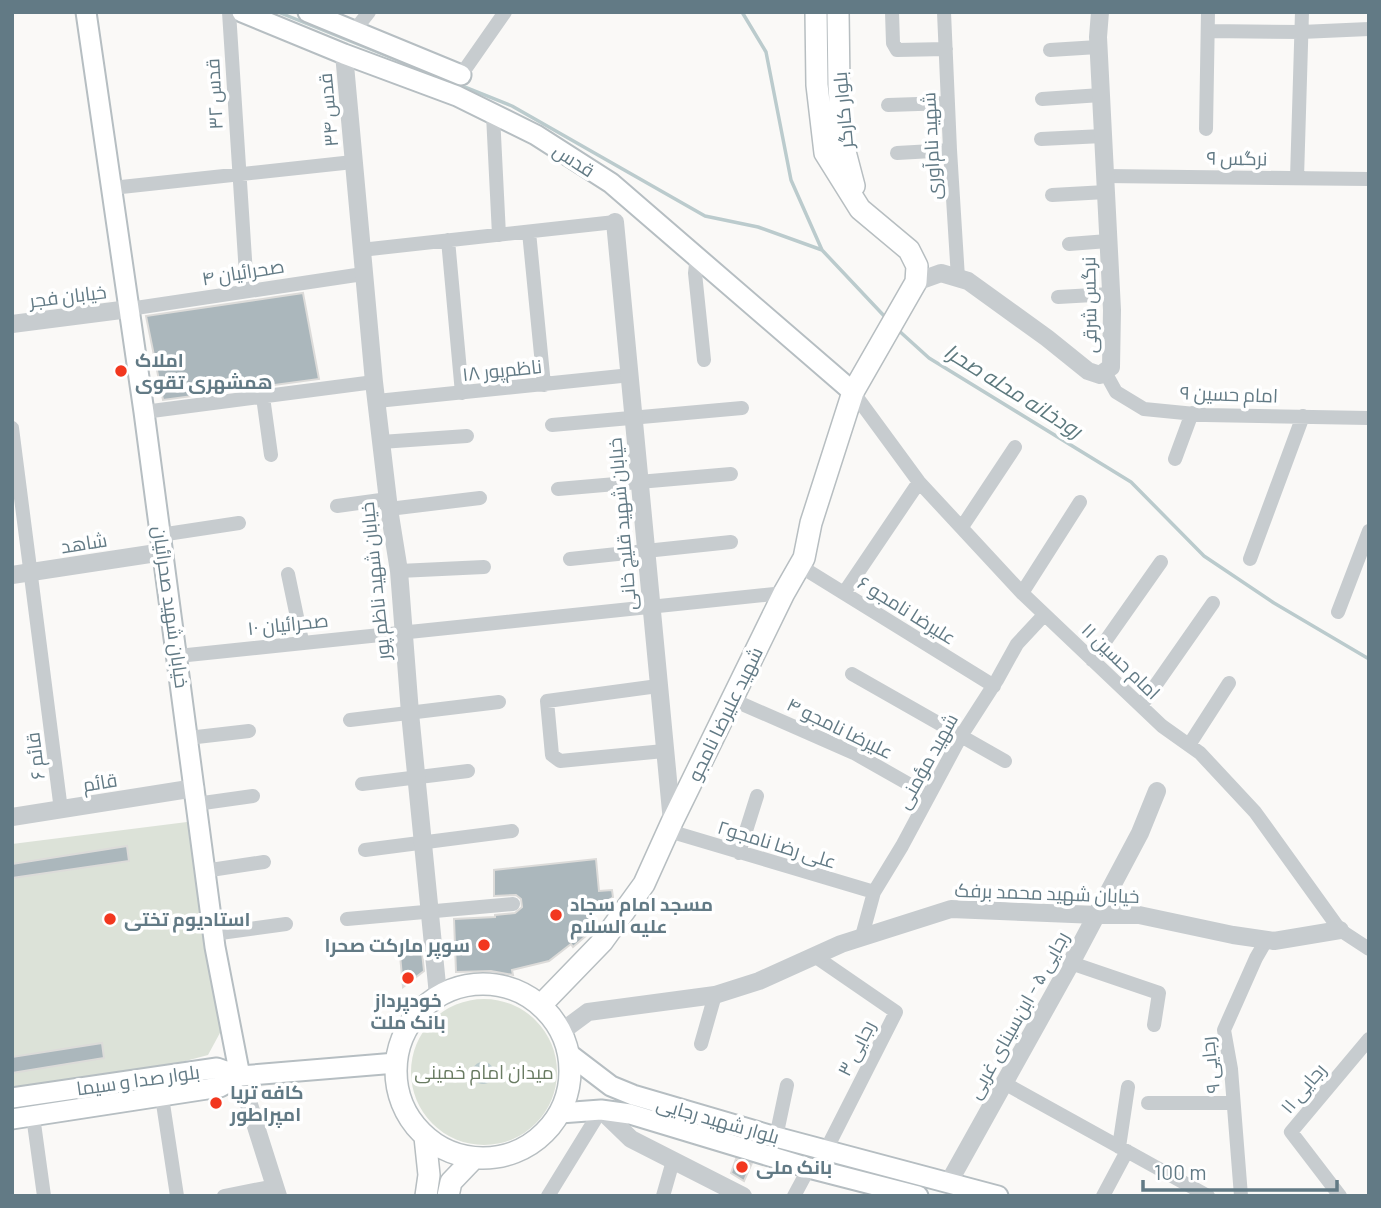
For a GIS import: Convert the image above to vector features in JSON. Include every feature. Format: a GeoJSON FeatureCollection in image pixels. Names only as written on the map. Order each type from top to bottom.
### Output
{"type":"FeatureCollection","features":[{"type":"Feature","properties":{"kind":"main road","name":"خیابان شهید صحرائیان"},"geometry":{"type":"LineString","coordinates":[[86,12],[178,656],[213,934],[240,1076]]}},
{"type":"Feature","properties":{"kind":"main road","name":"قدس"},"geometry":{"type":"LineString","coordinates":[[242,12],[457,96],[536,135],[611,183],[853,392]]}},
{"type":"Feature","properties":{"kind":"main road"},"geometry":{"type":"LineString","coordinates":[[308,12],[461,75]]}},
{"type":"Feature","properties":{"kind":"main road","name":"بلوار کارگر"},"geometry":{"type":"LineString","coordinates":[[816,12],[817,85],[825,153],[860,209]]}},
{"type":"Feature","properties":{"kind":"main road","name":"بلوار کارگر"},"geometry":{"type":"LineString","coordinates":[[838,12],[843,144],[860,209]]}},
{"type":"Feature","properties":{"kind":"main road"},"geometry":{"type":"LineString","coordinates":[[394,73],[402,51]]}},
{"type":"Feature","properties":{"kind":"main road"},"geometry":{"type":"LineString","coordinates":[[860,209],[909,250],[917,266],[916,282]]}},
{"type":"Feature","properties":{"kind":"main road","name":"شهید علیرضا نامجو"},"geometry":{"type":"LineString","coordinates":[[541,1005],[602,942],[644,884],[784,593],[804,558],[811,523],[853,392],[916,282]]}},
{"type":"Feature","properties":{"kind":"main road"},"geometry":{"type":"LineString","coordinates":[[491,983],[517,990],[541,1005],[561,1032],[569,1054],[571,1072],[568,1093],[560,1113],[545,1133],[524,1149],[500,1157],[474,1158],[448,1152],[425,1137],[407,1116],[397,1090],[396,1063],[402,1036],[417,1013],[438,995],[464,985],[491,983]]}},
{"type":"Feature","properties":{"kind":"main road","name":"بلوار شهید رجایی"},"geometry":{"type":"LineString","coordinates":[[569,1054],[611,1086],[633,1096],[827,1150],[945,1189],[998,1196]]}},
{"type":"Feature","properties":{"kind":"main road"},"geometry":{"type":"LineString","coordinates":[[240,1076],[396,1063]]}},
{"type":"Feature","properties":{"kind":"main road","name":"بلوار صدا و سیما"},"geometry":{"type":"LineString","coordinates":[[12,1098],[217,1068],[240,1076]]}},
{"type":"Feature","properties":{"kind":"main road","name":"بلوار صدا و سیما"},"geometry":{"type":"LineString","coordinates":[[12,1119],[220,1087],[240,1076]]}},
{"type":"Feature","properties":{"kind":"main road","name":"بلوار شهید رجایی"},"geometry":{"type":"LineString","coordinates":[[560,1113],[601,1110],[630,1114],[809,1168],[918,1196]]}},
{"type":"Feature","properties":{"kind":"main road"},"geometry":{"type":"LineString","coordinates":[[425,1137],[429,1175],[426,1196]]}},
{"type":"Feature","properties":{"kind":"main road"},"geometry":{"type":"LineString","coordinates":[[448,1196],[451,1182],[474,1158]]}},
{"type":"Feature","properties":{"kind":"street","name":"قدس ۳۲"},"geometry":{"type":"LineString","coordinates":[[229,12],[247,290]]}},
{"type":"Feature","properties":{"kind":"street"},"geometry":{"type":"LineString","coordinates":[[354,31],[369,12]]}},
{"type":"Feature","properties":{"kind":"street"},"geometry":{"type":"LineString","coordinates":[[461,75],[505,12]]}},
{"type":"Feature","properties":{"kind":"street"},"geometry":{"type":"LineString","coordinates":[[892,12],[893,43],[897,50],[946,49]]}},
{"type":"Feature","properties":{"kind":"street","name":"شهید نام‌آوری"},"geometry":{"type":"LineString","coordinates":[[944,12],[958,278]]}},
{"type":"Feature","properties":{"kind":"street","name":"نرگس شرقی"},"geometry":{"type":"LineString","coordinates":[[958,278],[968,281],[998,302],[1088,371],[1100,375],[1111,367],[1111,293],[1098,47],[1100,12]]}},
{"type":"Feature","properties":{"kind":"street"},"geometry":{"type":"LineString","coordinates":[[1206,130],[1208,12]]}},
{"type":"Feature","properties":{"kind":"street"},"geometry":{"type":"LineString","coordinates":[[1297,178],[1302,12]]}},
{"type":"Feature","properties":{"kind":"street"},"geometry":{"type":"LineString","coordinates":[[1208,31],[1301,32],[1369,29]]}},
{"type":"Feature","properties":{"kind":"street"},"geometry":{"type":"LineString","coordinates":[[1050,50],[1098,47]]}},
{"type":"Feature","properties":{"kind":"street","name":"قدس ۳۴"},"geometry":{"type":"LineString","coordinates":[[344,54],[354,162]]}},
{"type":"Feature","properties":{"kind":"street"},"geometry":{"type":"LineString","coordinates":[[1042,99],[1101,95]]}},
{"type":"Feature","properties":{"kind":"street"},"geometry":{"type":"LineString","coordinates":[[888,105],[948,103]]}},
{"type":"Feature","properties":{"kind":"street"},"geometry":{"type":"LineString","coordinates":[[493,115],[499,235]]}},
{"type":"Feature","properties":{"kind":"street"},"geometry":{"type":"LineString","coordinates":[[1041,139],[1103,136]]}},
{"type":"Feature","properties":{"kind":"street"},"geometry":{"type":"LineString","coordinates":[[897,153],[950,150]]}},
{"type":"Feature","properties":{"kind":"street"},"geometry":{"type":"LineString","coordinates":[[112,188],[354,162]]}},
{"type":"Feature","properties":{"kind":"street","name":"خیابان شهید ناظم پور"},"geometry":{"type":"LineString","coordinates":[[354,162],[374,382],[388,504],[399,570],[410,713],[438,995]]}},
{"type":"Feature","properties":{"kind":"street","name":"نرگس ۹"},"geometry":{"type":"LineString","coordinates":[[1052,195],[1105,184],[1297,178],[1369,179]]}},
{"type":"Feature","properties":{"kind":"street"},"geometry":{"type":"LineString","coordinates":[[361,250],[615,222]]}},
{"type":"Feature","properties":{"kind":"street","name":"خیابان شهید قلیچ خانی"},"geometry":{"type":"LineString","coordinates":[[615,222],[670,826]]}},
{"type":"Feature","properties":{"kind":"street"},"geometry":{"type":"LineString","coordinates":[[529,232],[544,385]]}},
{"type":"Feature","properties":{"kind":"street"},"geometry":{"type":"LineString","coordinates":[[448,240],[462,393]]}},
{"type":"Feature","properties":{"kind":"street"},"geometry":{"type":"LineString","coordinates":[[1069,244],[1108,241]]}},
{"type":"Feature","properties":{"kind":"street"},"geometry":{"type":"LineString","coordinates":[[697,256],[695,273],[704,360]]}},
{"type":"Feature","properties":{"kind":"street"},"geometry":{"type":"LineString","coordinates":[[916,282],[941,273],[958,278]]}},
{"type":"Feature","properties":{"kind":"street","name":"صحرائیان ۴"},"geometry":{"type":"LineString","coordinates":[[129,309],[363,274]]}},
{"type":"Feature","properties":{"kind":"street"},"geometry":{"type":"LineString","coordinates":[[1058,297],[1111,293]]}},
{"type":"Feature","properties":{"kind":"street","name":"خیابان فجر"},"geometry":{"type":"LineString","coordinates":[[12,324],[129,309]]}},
{"type":"Feature","properties":{"kind":"street","name":"امام حسین ۹"},"geometry":{"type":"LineString","coordinates":[[1105,372],[1116,392],[1144,409],[1192,414],[1369,418]]}},
{"type":"Feature","properties":{"kind":"street","name":"ناظم‌پور ۱۸"},"geometry":{"type":"LineString","coordinates":[[377,401],[631,375]]}},
{"type":"Feature","properties":{"kind":"street"},"geometry":{"type":"LineString","coordinates":[[144,412],[374,382]]}},
{"type":"Feature","properties":{"kind":"street","name":"امام حسین ۱۱"},"geometry":{"type":"LineString","coordinates":[[853,392],[919,482],[1044,615],[1162,726],[1200,753],[1255,812],[1340,930],[1369,949]]}},
{"type":"Feature","properties":{"kind":"street"},"geometry":{"type":"LineString","coordinates":[[263,397],[271,456]]}},
{"type":"Feature","properties":{"kind":"street"},"geometry":{"type":"LineString","coordinates":[[552,425],[742,408]]}},
{"type":"Feature","properties":{"kind":"street"},"geometry":{"type":"LineString","coordinates":[[1175,459],[1192,414]]}},
{"type":"Feature","properties":{"kind":"street"},"geometry":{"type":"LineString","coordinates":[[1250,559],[1303,416]]}},
{"type":"Feature","properties":{"kind":"street","name":"قائم ۶"},"geometry":{"type":"LineString","coordinates":[[12,428],[61,810]]}},
{"type":"Feature","properties":{"kind":"street"},"geometry":{"type":"LineString","coordinates":[[381,442],[467,436]]}},
{"type":"Feature","properties":{"kind":"street"},"geometry":{"type":"LineString","coordinates":[[962,527],[1015,447]]}},
{"type":"Feature","properties":{"kind":"street"},"geometry":{"type":"LineString","coordinates":[[558,489],[731,474]]}},
{"type":"Feature","properties":{"kind":"street"},"geometry":{"type":"LineString","coordinates":[[844,593],[919,482]]}},
{"type":"Feature","properties":{"kind":"street"},"geometry":{"type":"LineString","coordinates":[[337,506],[480,498]]}},
{"type":"Feature","properties":{"kind":"street"},"geometry":{"type":"LineString","coordinates":[[1022,593],[1080,502]]}},
{"type":"Feature","properties":{"kind":"street"},"geometry":{"type":"LineString","coordinates":[[162,543],[239,523]]}},
{"type":"Feature","properties":{"kind":"street"},"geometry":{"type":"LineString","coordinates":[[1338,612],[1369,531]]}},
{"type":"Feature","properties":{"kind":"street"},"geometry":{"type":"LineString","coordinates":[[570,559],[731,542]]}},
{"type":"Feature","properties":{"kind":"street","name":"شاهد"},"geometry":{"type":"LineString","coordinates":[[12,575],[162,543]]}},
{"type":"Feature","properties":{"kind":"street"},"geometry":{"type":"LineString","coordinates":[[1092,660],[1161,562]]}},
{"type":"Feature","properties":{"kind":"street","name":"علیرضا نامجو ۶"},"geometry":{"type":"LineString","coordinates":[[800,566],[993,686]]}},
{"type":"Feature","properties":{"kind":"street"},"geometry":{"type":"LineString","coordinates":[[399,570],[484,567]]}},
{"type":"Feature","properties":{"kind":"street"},"geometry":{"type":"LineString","coordinates":[[288,573],[302,641]]}},
{"type":"Feature","properties":{"kind":"street","name":"صحرائیان ۱۰"},"geometry":{"type":"LineString","coordinates":[[178,656],[784,593]]}},
{"type":"Feature","properties":{"kind":"street"},"geometry":{"type":"LineString","coordinates":[[1141,706],[1213,603]]}},
{"type":"Feature","properties":{"kind":"street","name":"شهید مؤمنی"},"geometry":{"type":"LineString","coordinates":[[862,936],[874,892],[961,736],[1017,644],[1044,615]]}},
{"type":"Feature","properties":{"kind":"street"},"geometry":{"type":"LineString","coordinates":[[852,674],[1005,761]]}},
{"type":"Feature","properties":{"kind":"street"},"geometry":{"type":"LineString","coordinates":[[1189,745],[1228,683]]}},
{"type":"Feature","properties":{"kind":"street"},"geometry":{"type":"LineString","coordinates":[[658,686],[547,701],[552,755],[560,761],[664,751]]}},
{"type":"Feature","properties":{"kind":"street","name":"علیرضا نامجو ۴"},"geometry":{"type":"LineString","coordinates":[[733,700],[854,753],[928,796]]}},
{"type":"Feature","properties":{"kind":"street"},"geometry":{"type":"LineString","coordinates":[[350,720],[499,702]]}},
{"type":"Feature","properties":{"kind":"street"},"geometry":{"type":"LineString","coordinates":[[188,738],[249,731]]}},
{"type":"Feature","properties":{"kind":"street"},"geometry":{"type":"LineString","coordinates":[[362,784],[468,771]]}},
{"type":"Feature","properties":{"kind":"street","name":"رجایی ۵ - ابن‌سینای غربی"},"geometry":{"type":"LineString","coordinates":[[945,1189],[1097,915],[1140,833],[1157,792]]}},
{"type":"Feature","properties":{"kind":"street"},"geometry":{"type":"LineString","coordinates":[[195,796],[253,796]]}},
{"type":"Feature","properties":{"kind":"street","name":"قائم"},"geometry":{"type":"LineString","coordinates":[[12,817],[195,796]]}},
{"type":"Feature","properties":{"kind":"street"},"geometry":{"type":"LineString","coordinates":[[739,853],[757,796]]}},
{"type":"Feature","properties":{"kind":"street","name":"علی رضا نامجو۲"},"geometry":{"type":"LineString","coordinates":[[670,826],[739,853],[874,892]]}},
{"type":"Feature","properties":{"kind":"street"},"geometry":{"type":"LineString","coordinates":[[365,850],[512,831]]}},
{"type":"Feature","properties":{"kind":"street"},"geometry":{"type":"LineString","coordinates":[[204,871],[264,862]]}},
{"type":"Feature","properties":{"kind":"street"},"geometry":{"type":"LineString","coordinates":[[347,919],[513,904]]}},
{"type":"Feature","properties":{"kind":"street","name":"خیابان شهید محمد برفک"},"geometry":{"type":"LineString","coordinates":[[561,1032],[588,1012],[715,995],[759,981],[862,936],[951,909],[1139,915],[1275,941],[1340,930]]}},
{"type":"Feature","properties":{"kind":"street"},"geometry":{"type":"LineString","coordinates":[[213,934],[286,924]]}},
{"type":"Feature","properties":{"kind":"street","name":"رجایی ۹"},"geometry":{"type":"LineString","coordinates":[[1241,1196],[1223,1030],[1267,940]]}},
{"type":"Feature","properties":{"kind":"street","name":"رجایی ۳"},"geometry":{"type":"LineString","coordinates":[[816,957],[896,1012],[827,1150]]}},
{"type":"Feature","properties":{"kind":"street"},"geometry":{"type":"LineString","coordinates":[[1071,963],[1159,993],[1154,1025]]}},
{"type":"Feature","properties":{"kind":"street"},"geometry":{"type":"LineString","coordinates":[[701,1044],[715,995]]}},
{"type":"Feature","properties":{"kind":"street","name":"رجایی ۱۱"},"geometry":{"type":"LineString","coordinates":[[1340,1196],[1291,1132],[1369,1040]]}},
{"type":"Feature","properties":{"kind":"street","name":"خیابان شهید صحرائیان"},"geometry":{"type":"LineString","coordinates":[[240,1076],[277,1191]]}},
{"type":"Feature","properties":{"kind":"street"},"geometry":{"type":"LineString","coordinates":[[1004,1083],[1208,1196]]}},
{"type":"Feature","properties":{"kind":"street"},"geometry":{"type":"LineString","coordinates":[[776,1137],[787,1085]]}},
{"type":"Feature","properties":{"kind":"street"},"geometry":{"type":"LineString","coordinates":[[1103,1196],[1123,1149],[1128,1087]]}},
{"type":"Feature","properties":{"kind":"street"},"geometry":{"type":"LineString","coordinates":[[162,1097],[177,1196]]}},
{"type":"Feature","properties":{"kind":"street"},"geometry":{"type":"LineString","coordinates":[[1148,1104],[1233,1103]]}},
{"type":"Feature","properties":{"kind":"street"},"geometry":{"type":"LineString","coordinates":[[548,1196],[601,1110],[631,1139],[743,1196]]}},
{"type":"Feature","properties":{"kind":"street"},"geometry":{"type":"LineString","coordinates":[[33,1116],[44,1196]]}},
{"type":"Feature","properties":{"kind":"street"},"geometry":{"type":"LineString","coordinates":[[663,1196],[673,1161]]}},
{"type":"Feature","properties":{"kind":"street"},"geometry":{"type":"LineString","coordinates":[[795,1194],[809,1168]]}},
{"type":"Feature","properties":{"kind":"street"},"geometry":{"type":"LineString","coordinates":[[225,1196],[277,1191]]}},
{"type":"Feature","properties":{"kind":"green space","name":"استادیوم تختی"},"geometry":{"type":"Polygon","coordinates":[[[195,821],[221,1010],[221,1031],[208,1055],[178,1063],[12,1088],[12,844],[195,821]]]}},
{"type":"Feature","properties":{"kind":"green space","name":"میدان امام خمینی"},"geometry":{"type":"Polygon","coordinates":[[[484,999],[512,1005],[536,1020],[551,1044],[557,1072],[551,1100],[536,1124],[512,1139],[484,1145],[456,1139],[432,1124],[417,1100],[411,1072],[417,1044],[432,1020],[456,1005],[484,999]]]}},
{"type":"Feature","properties":{"kind":"shaded area"},"geometry":{"type":"Polygon","coordinates":[[[483,1062],[491,1065],[494,1073],[491,1081],[483,1084],[475,1081],[472,1073],[475,1065],[483,1062]]]}},
{"type":"Feature","properties":{"kind":"building"},"geometry":{"type":"Polygon","coordinates":[[[303,293],[319,379],[163,400],[146,316],[303,293]]]}},
{"type":"Feature","properties":{"kind":"building"},"geometry":{"type":"Polygon","coordinates":[[[127,846],[129,861],[12,878],[12,864],[127,846]]]}},
{"type":"Feature","properties":{"kind":"building","name":"مسجد امام سجاد علیه السلام"},"geometry":{"type":"Polygon","coordinates":[[[596,859],[599,891],[612,890],[613,897],[587,921],[594,929],[573,947],[571,944],[549,961],[512,970],[513,975],[491,971],[456,972],[454,919],[495,917],[515,913],[522,907],[521,899],[516,895],[494,896],[494,870],[596,859]]]}},
{"type":"Feature","properties":{"kind":"building","name":"خودپرداز بانک ملت"},"geometry":{"type":"Polygon","coordinates":[[[422,952],[424,971],[403,987],[400,955],[422,952]]]}},
{"type":"Feature","properties":{"kind":"building"},"geometry":{"type":"Polygon","coordinates":[[[102,1043],[104,1058],[12,1073],[12,1057],[102,1043]]]}},
{"type":"Feature","properties":{"kind":"building","name":"بانک ملی"},"geometry":{"type":"Polygon","coordinates":[[[736,1159],[752,1163],[744,1181],[731,1173],[736,1159]]]}},
{"type":"Feature","properties":{"kind":"waterway"},"geometry":{"type":"LineString","coordinates":[[278,12],[512,106],[705,216],[758,227],[822,250]]}},
{"type":"Feature","properties":{"kind":"waterway","name":"رودخانه محله صحرا"},"geometry":{"type":"LineString","coordinates":[[742,12],[766,52],[791,180],[822,250],[887,319]]}},
{"type":"Feature","properties":{"kind":"waterway","name":"رودخانه محله صحرا"},"geometry":{"type":"LineString","coordinates":[[897,329],[929,358],[1131,482],[1204,556],[1274,603],[1369,659]]}},
{"type":"Feature","properties":{"kind":"place","name":"املاک همشهری تقوی"},"geometry":{"type":"Point","coordinates":[121,371]}},
{"type":"Feature","properties":{"kind":"place","name":"مسجد امام سجاد علیه السلام"},"geometry":{"type":"Point","coordinates":[556,915]}},
{"type":"Feature","properties":{"kind":"place","name":"استادیوم تختی"},"geometry":{"type":"Point","coordinates":[110,919]}},
{"type":"Feature","properties":{"kind":"place","name":"سوپر مارکت صحرا"},"geometry":{"type":"Point","coordinates":[484,945]}},
{"type":"Feature","properties":{"kind":"place","name":"خودپرداز بانک ملت"},"geometry":{"type":"Point","coordinates":[408,978]}},
{"type":"Feature","properties":{"kind":"place","name":"کافه تریا امپراطور"},"geometry":{"type":"Point","coordinates":[216,1103]}},
{"type":"Feature","properties":{"kind":"place","name":"بانک ملی"},"geometry":{"type":"Point","coordinates":[742,1167]}}]}
